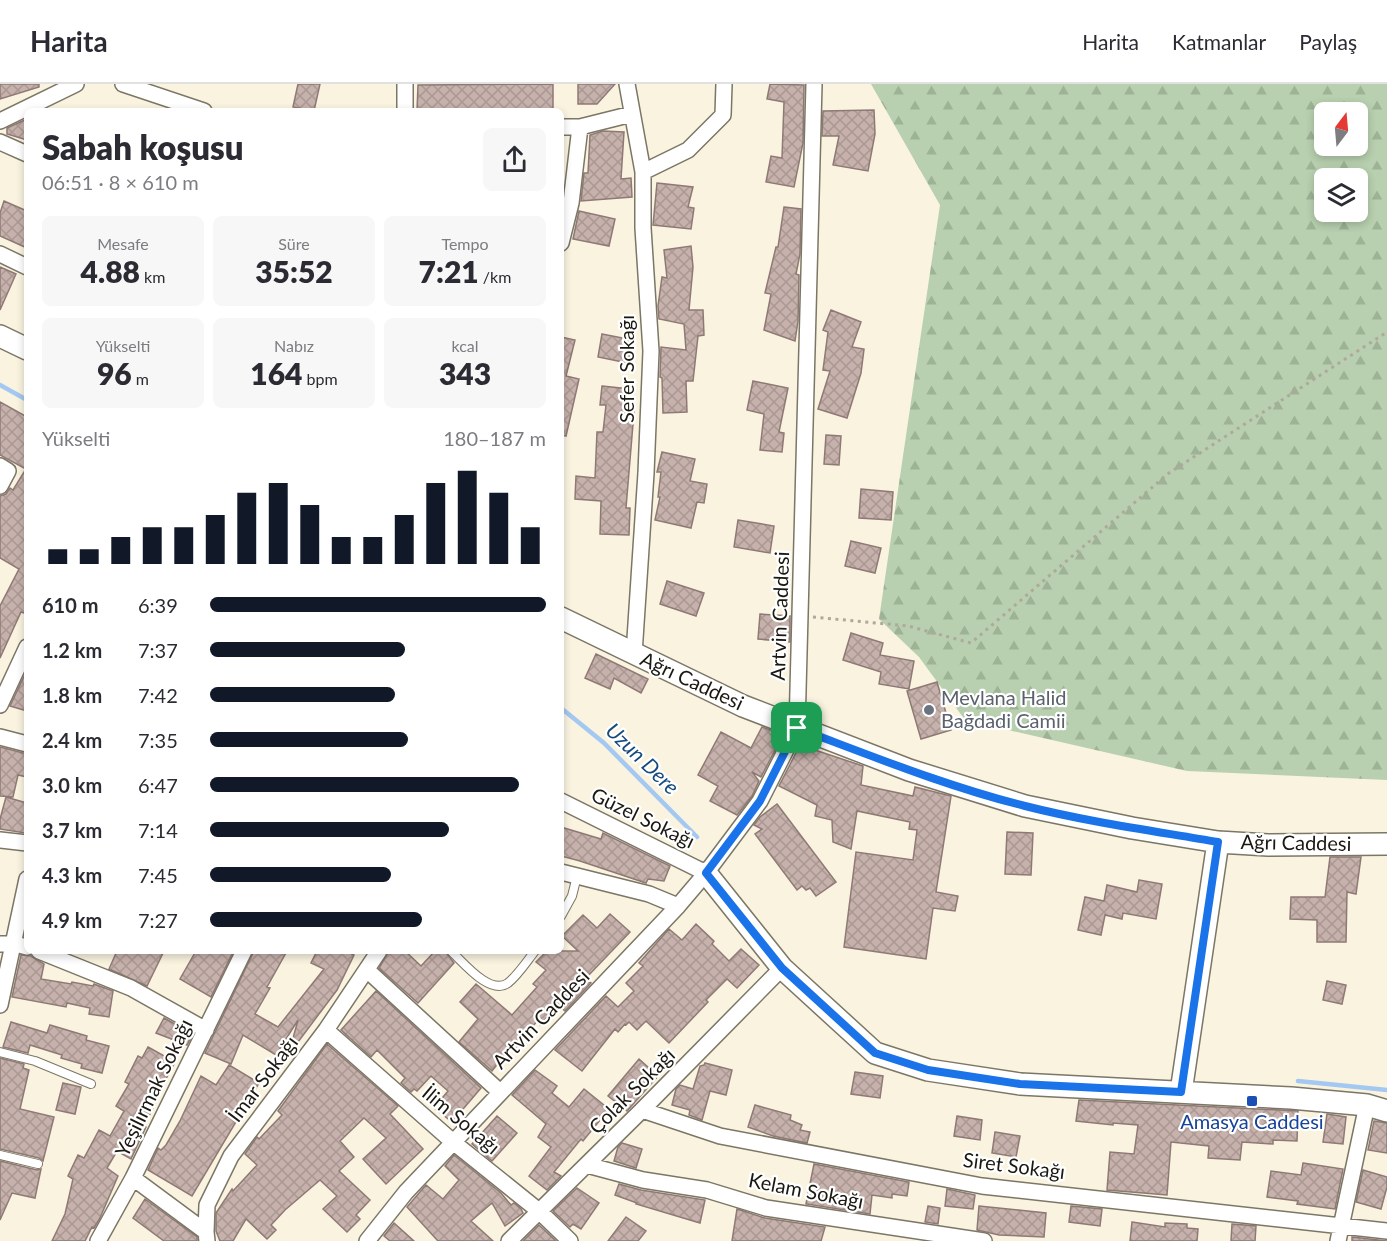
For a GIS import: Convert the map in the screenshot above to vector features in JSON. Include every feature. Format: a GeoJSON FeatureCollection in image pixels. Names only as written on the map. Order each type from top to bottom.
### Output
{"type":"FeatureCollection","features":[{"type":"Feature","properties":{"kind":"street"},"geometry":{"type":"LineString","coordinates":[[27,108],[76,84]]}},
{"type":"Feature","properties":{"kind":"street"},"geometry":{"type":"LineString","coordinates":[[405,84],[405,108]]}},
{"type":"Feature","properties":{"kind":"street","name":"Sefer Sokağı"},"geometry":{"type":"LineString","coordinates":[[627,84],[643,172],[643,228],[651,351],[646,473],[634,654]]}},
{"type":"Feature","properties":{"kind":"street"},"geometry":{"type":"LineString","coordinates":[[643,172],[688,150],[723,115],[724,84]]}},
{"type":"Feature","properties":{"kind":"street","name":"Artvin Caddesi"},"geometry":{"type":"LineString","coordinates":[[367,1241],[406,1192],[678,906],[706,873],[760,801],[797,728],[814,84]]}},
{"type":"Feature","properties":{"kind":"street"},"geometry":{"type":"LineString","coordinates":[[131,86],[195,108]]}},
{"type":"Feature","properties":{"kind":"street"},"geometry":{"type":"LineString","coordinates":[[0,121],[24,109]]}},
{"type":"Feature","properties":{"kind":"street"},"geometry":{"type":"LineString","coordinates":[[564,127],[580,127],[632,114]]}},
{"type":"Feature","properties":{"kind":"street"},"geometry":{"type":"LineString","coordinates":[[564,231],[571,203],[580,127]]}},
{"type":"Feature","properties":{"kind":"street"},"geometry":{"type":"LineString","coordinates":[[0,142],[24,153]]}},
{"type":"Feature","properties":{"kind":"street"},"geometry":{"type":"LineString","coordinates":[[0,254],[24,266]]}},
{"type":"Feature","properties":{"kind":"street"},"geometry":{"type":"LineString","coordinates":[[0,336],[24,348]]}},
{"type":"Feature","properties":{"kind":"street"},"geometry":{"type":"LineString","coordinates":[[0,486],[4,469]]}},
{"type":"Feature","properties":{"kind":"street","name":"Ağrı Caddesi"},"geometry":{"type":"LineString","coordinates":[[564,619],[743,706],[797,728],[909,770],[1025,806],[1132,828],[1218,842],[1268,845],[1387,844]]}},
{"type":"Feature","properties":{"kind":"street"},"geometry":{"type":"LineString","coordinates":[[0,705],[24,653]]}},
{"type":"Feature","properties":{"kind":"street"},"geometry":{"type":"LineString","coordinates":[[0,736],[24,743]]}},
{"type":"Feature","properties":{"kind":"street","name":"Güzel Sokağı"},"geometry":{"type":"LineString","coordinates":[[564,802],[706,873]]}},
{"type":"Feature","properties":{"kind":"street"},"geometry":{"type":"LineString","coordinates":[[0,840],[24,843]]}},
{"type":"Feature","properties":{"kind":"street"},"geometry":{"type":"LineString","coordinates":[[1181,1092],[1218,842]]}},
{"type":"Feature","properties":{"kind":"street"},"geometry":{"type":"LineString","coordinates":[[564,873],[649,894],[678,906]]}},
{"type":"Feature","properties":{"kind":"street"},"geometry":{"type":"LineString","coordinates":[[706,873],[782,968],[875,1053],[917,1066],[1020,1084],[1291,1098],[1377,1108],[1339,1234]]}},
{"type":"Feature","properties":{"kind":"street"},"geometry":{"type":"LineString","coordinates":[[0,1005],[24,894]]}},
{"type":"Feature","properties":{"kind":"street"},"geometry":{"type":"LineString","coordinates":[[46,954],[131,988],[206,1030]]}},
{"type":"Feature","properties":{"kind":"street","name":"Yeşilırmak Sokağı"},"geometry":{"type":"LineString","coordinates":[[98,1241],[133,1178],[243,954]]}},
{"type":"Feature","properties":{"kind":"street","name":"İmar Sokağı"},"geometry":{"type":"LineString","coordinates":[[207,1236],[207,1205],[231,1156],[326,1030],[377,954]]}},
{"type":"Feature","properties":{"kind":"street","name":"Çolak Sokağı"},"geometry":{"type":"LineString","coordinates":[[509,1241],[782,968]]}},
{"type":"Feature","properties":{"kind":"street"},"geometry":{"type":"LineString","coordinates":[[367,970],[500,1092]]}},
{"type":"Feature","properties":{"kind":"street","name":"İlim Sokağı"},"geometry":{"type":"LineString","coordinates":[[326,1030],[453,1142],[539,1210],[570,1241]]}},
{"type":"Feature","properties":{"kind":"street","name":"Siret Sokağı"},"geometry":{"type":"LineString","coordinates":[[642,1110],[720,1136],[982,1186],[1339,1234],[1387,1231]]}},
{"type":"Feature","properties":{"kind":"street","name":"Kelam Sokağı"},"geometry":{"type":"LineString","coordinates":[[587,1165],[643,1180],[707,1190],[766,1208],[984,1241]]}},
{"type":"Feature","properties":{"kind":"street"},"geometry":{"type":"LineString","coordinates":[[133,1178],[207,1236]]}},
{"type":"Feature","properties":{"kind":"lane"},"geometry":{"type":"LineString","coordinates":[[564,911],[572,896],[577,875]]}},
{"type":"Feature","properties":{"kind":"lane"},"geometry":{"type":"LineString","coordinates":[[454,954],[486,983],[497,986],[508,983],[532,954]]}},
{"type":"Feature","properties":{"kind":"lane"},"geometry":{"type":"LineString","coordinates":[[0,1052],[35,1062],[91,1084]]}},
{"type":"Feature","properties":{"kind":"lane"},"geometry":{"type":"LineString","coordinates":[[0,1155],[38,1164]]}},
{"type":"Feature","properties":{"kind":"path"},"geometry":{"type":"LineString","coordinates":[[801,616],[908,626],[971,643],[1169,473],[1387,332]]}},
{"type":"Feature","properties":{"kind":"green space"},"geometry":{"type":"Polygon","coordinates":[[[871,84],[1387,84],[1387,780],[1187,771],[965,720],[919,657],[879,619],[940,205],[871,84]]]}},
{"type":"Feature","properties":{"kind":"building"},"geometry":{"type":"Polygon","coordinates":[[[0,84],[39,84],[39,87],[0,99],[0,84]]]}},
{"type":"Feature","properties":{"kind":"building"},"geometry":{"type":"Polygon","coordinates":[[[298,84],[320,84],[315,108],[293,107],[298,84]]]}},
{"type":"Feature","properties":{"kind":"building"},"geometry":{"type":"Polygon","coordinates":[[[553,84],[553,108],[417,108],[418,85],[553,84]]]}},
{"type":"Feature","properties":{"kind":"building"},"geometry":{"type":"Polygon","coordinates":[[[578,84],[615,84],[597,104],[578,104],[578,84]]]}},
{"type":"Feature","properties":{"kind":"building"},"geometry":{"type":"Polygon","coordinates":[[[770,84],[804,85],[803,143],[794,187],[766,182],[771,156],[782,158],[784,102],[767,99],[770,84]]]}},
{"type":"Feature","properties":{"kind":"building"},"geometry":{"type":"Polygon","coordinates":[[[874,110],[875,134],[868,171],[833,165],[839,136],[822,136],[823,111],[874,110]]]}},
{"type":"Feature","properties":{"kind":"building"},"geometry":{"type":"Polygon","coordinates":[[[24,120],[24,139],[7,134],[7,128],[24,120]]]}},
{"type":"Feature","properties":{"kind":"building"},"geometry":{"type":"Polygon","coordinates":[[[603,131],[624,132],[621,179],[631,178],[632,197],[581,201],[584,173],[588,173],[590,135],[603,131]]]}},
{"type":"Feature","properties":{"kind":"building"},"geometry":{"type":"Polygon","coordinates":[[[657,183],[693,187],[688,207],[694,208],[691,229],[653,225],[657,183]]]}},
{"type":"Feature","properties":{"kind":"building"},"geometry":{"type":"Polygon","coordinates":[[[4,201],[24,210],[24,247],[0,236],[0,213],[4,201]]]}},
{"type":"Feature","properties":{"kind":"building"},"geometry":{"type":"Polygon","coordinates":[[[784,207],[801,209],[800,254],[796,274],[799,275],[798,321],[795,341],[764,330],[771,294],[765,293],[776,247],[778,247],[784,207]]]}},
{"type":"Feature","properties":{"kind":"building"},"geometry":{"type":"Polygon","coordinates":[[[579,211],[615,219],[609,246],[573,239],[579,211]]]}},
{"type":"Feature","properties":{"kind":"building"},"geometry":{"type":"Polygon","coordinates":[[[691,246],[693,267],[689,310],[703,310],[704,335],[698,336],[693,381],[686,381],[687,412],[663,413],[662,378],[660,377],[661,347],[686,350],[684,324],[659,319],[658,306],[662,277],[667,278],[664,250],[691,246]]]}},
{"type":"Feature","properties":{"kind":"building"},"geometry":{"type":"Polygon","coordinates":[[[0,267],[16,274],[0,310],[0,267]]]}},
{"type":"Feature","properties":{"kind":"building"},"geometry":{"type":"Polygon","coordinates":[[[831,310],[861,322],[852,347],[864,349],[861,373],[847,418],[818,409],[830,371],[823,370],[828,332],[823,330],[831,310]]]}},
{"type":"Feature","properties":{"kind":"building"},"geometry":{"type":"Polygon","coordinates":[[[602,334],[633,340],[628,363],[598,357],[602,334]]]}},
{"type":"Feature","properties":{"kind":"building"},"geometry":{"type":"Polygon","coordinates":[[[564,338],[575,340],[566,376],[579,379],[566,436],[564,436],[564,338]]]}},
{"type":"Feature","properties":{"kind":"building"},"geometry":{"type":"Polygon","coordinates":[[[753,381],[788,388],[779,432],[784,433],[782,452],[760,450],[764,414],[747,410],[753,381]]]}},
{"type":"Feature","properties":{"kind":"building"},"geometry":{"type":"Polygon","coordinates":[[[602,386],[630,389],[628,412],[634,412],[626,508],[630,508],[629,535],[600,534],[601,501],[575,499],[576,476],[595,478],[597,432],[603,432],[606,405],[600,405],[602,386]]]}},
{"type":"Feature","properties":{"kind":"building"},"geometry":{"type":"Polygon","coordinates":[[[0,402],[24,415],[24,468],[0,455],[0,402]]]}},
{"type":"Feature","properties":{"kind":"building"},"geometry":{"type":"Polygon","coordinates":[[[826,435],[841,436],[839,465],[824,464],[826,435]]]}},
{"type":"Feature","properties":{"kind":"building"},"geometry":{"type":"Polygon","coordinates":[[[662,452],[695,459],[690,481],[707,484],[704,503],[697,502],[691,528],[655,520],[660,497],[658,497],[661,472],[657,472],[662,452]]]}},
{"type":"Feature","properties":{"kind":"building"},"geometry":{"type":"Polygon","coordinates":[[[24,472],[24,613],[21,612],[0,658],[0,606],[19,569],[0,558],[0,496],[6,494],[10,488],[13,490],[24,472]]]}},
{"type":"Feature","properties":{"kind":"building"},"geometry":{"type":"Polygon","coordinates":[[[861,489],[893,492],[891,520],[859,518],[861,489]]]}},
{"type":"Feature","properties":{"kind":"building"},"geometry":{"type":"Polygon","coordinates":[[[738,520],[774,526],[770,553],[734,547],[738,520]]]}},
{"type":"Feature","properties":{"kind":"building"},"geometry":{"type":"Polygon","coordinates":[[[851,541],[881,548],[875,573],[845,566],[851,541]]]}},
{"type":"Feature","properties":{"kind":"building"},"geometry":{"type":"Polygon","coordinates":[[[667,581],[704,593],[696,616],[660,604],[667,581]]]}},
{"type":"Feature","properties":{"kind":"building"},"geometry":{"type":"Polygon","coordinates":[[[760,614],[790,616],[790,642],[758,639],[760,614]]]}},
{"type":"Feature","properties":{"kind":"building"},"geometry":{"type":"Polygon","coordinates":[[[851,633],[883,643],[880,655],[914,661],[909,689],[879,684],[881,672],[843,660],[851,633]]]}},
{"type":"Feature","properties":{"kind":"building"},"geometry":{"type":"Polygon","coordinates":[[[596,654],[648,679],[641,693],[614,678],[610,689],[585,678],[596,654]]]}},
{"type":"Feature","properties":{"kind":"building"},"geometry":{"type":"Polygon","coordinates":[[[24,676],[24,710],[10,706],[24,676]]]}},
{"type":"Feature","properties":{"kind":"building","name":"Mevlana Halid Bağdadi Camii"},"geometry":{"type":"Polygon","coordinates":[[[937,682],[951,730],[921,739],[907,691],[937,682]]]}},
{"type":"Feature","properties":{"kind":"building"},"geometry":{"type":"Polygon","coordinates":[[[762,727],[783,735],[761,777],[752,772],[759,781],[752,796],[737,815],[710,801],[718,786],[698,775],[721,732],[751,748],[762,727]]]}},
{"type":"Feature","properties":{"kind":"building"},"geometry":{"type":"Polygon","coordinates":[[[800,745],[863,766],[861,785],[913,796],[915,787],[951,796],[936,892],[958,896],[955,911],[933,908],[926,959],[844,947],[856,852],[913,860],[917,830],[909,829],[910,822],[857,811],[851,849],[833,842],[832,820],[815,816],[817,805],[779,786],[800,745]]]}},
{"type":"Feature","properties":{"kind":"building"},"geometry":{"type":"Polygon","coordinates":[[[0,747],[24,753],[24,776],[18,775],[13,797],[0,796],[0,747]]]}},
{"type":"Feature","properties":{"kind":"building"},"geometry":{"type":"Polygon","coordinates":[[[6,797],[24,802],[24,833],[0,829],[0,819],[6,797]]]}},
{"type":"Feature","properties":{"kind":"building"},"geometry":{"type":"Polygon","coordinates":[[[777,804],[836,882],[816,896],[810,888],[806,890],[802,886],[797,890],[755,834],[762,829],[754,825],[760,817],[777,804]]]}},
{"type":"Feature","properties":{"kind":"building"},"geometry":{"type":"Polygon","coordinates":[[[564,828],[601,839],[603,833],[670,866],[664,881],[648,879],[646,883],[564,857],[564,828]]]}},
{"type":"Feature","properties":{"kind":"building"},"geometry":{"type":"Polygon","coordinates":[[[1007,832],[1033,833],[1031,875],[1005,874],[1007,832]]]}},
{"type":"Feature","properties":{"kind":"building"},"geometry":{"type":"Polygon","coordinates":[[[1330,857],[1361,857],[1356,894],[1347,892],[1346,942],[1317,942],[1317,920],[1290,919],[1291,897],[1325,897],[1330,857]]]}},
{"type":"Feature","properties":{"kind":"building"},"geometry":{"type":"Polygon","coordinates":[[[1139,880],[1162,884],[1156,919],[1123,913],[1122,919],[1105,915],[1101,935],[1078,930],[1085,897],[1104,901],[1107,885],[1137,892],[1139,880]]]}},
{"type":"Feature","properties":{"kind":"building"},"geometry":{"type":"Polygon","coordinates":[[[610,914],[630,932],[585,979],[591,983],[565,1011],[558,1005],[540,1025],[537,1021],[515,1049],[512,1046],[492,1071],[459,1042],[478,1019],[460,1002],[476,984],[512,1015],[537,987],[533,984],[546,970],[536,962],[544,954],[578,951],[564,938],[564,934],[583,915],[597,928],[610,914]]]}},
{"type":"Feature","properties":{"kind":"building"},"geometry":{"type":"Polygon","coordinates":[[[696,924],[714,941],[712,944],[729,961],[741,949],[759,965],[737,988],[727,979],[669,1043],[646,1021],[637,1030],[629,1022],[618,1032],[615,1029],[582,1071],[555,1050],[606,996],[618,1007],[634,991],[626,983],[643,966],[639,963],[669,929],[682,940],[696,924]]]}},
{"type":"Feature","properties":{"kind":"building"},"geometry":{"type":"Polygon","coordinates":[[[116,954],[163,954],[147,986],[109,969],[116,954]]]}},
{"type":"Feature","properties":{"kind":"building"},"geometry":{"type":"Polygon","coordinates":[[[194,954],[232,954],[211,997],[180,979],[194,954]]]}},
{"type":"Feature","properties":{"kind":"building"},"geometry":{"type":"Polygon","coordinates":[[[253,954],[285,954],[255,1014],[278,1027],[324,969],[311,963],[316,954],[354,955],[337,990],[292,1050],[290,1049],[298,1020],[276,1055],[243,1035],[231,1064],[205,1053],[253,954]]]}},
{"type":"Feature","properties":{"kind":"building"},"geometry":{"type":"Polygon","coordinates":[[[387,954],[408,954],[421,966],[432,954],[447,954],[454,963],[418,1003],[379,968],[387,954]]]}},
{"type":"Feature","properties":{"kind":"building"},"geometry":{"type":"Polygon","coordinates":[[[21,955],[31,956],[44,964],[41,979],[71,984],[72,982],[93,986],[94,984],[113,991],[109,1017],[89,1014],[90,1008],[67,1003],[66,1007],[12,997],[21,955]]]}},
{"type":"Feature","properties":{"kind":"building"},"geometry":{"type":"Polygon","coordinates":[[[1327,981],[1346,985],[1342,1004],[1323,1000],[1327,981]]]}},
{"type":"Feature","properties":{"kind":"building"},"geometry":{"type":"Polygon","coordinates":[[[376,991],[481,1088],[452,1122],[434,1108],[448,1091],[431,1076],[417,1091],[414,1089],[411,1092],[401,1083],[405,1078],[377,1050],[371,1057],[341,1030],[376,991]]]}},
{"type":"Feature","properties":{"kind":"building"},"geometry":{"type":"Polygon","coordinates":[[[164,1018],[193,1034],[187,1045],[156,1033],[164,1018]]]}},
{"type":"Feature","properties":{"kind":"building"},"geometry":{"type":"Polygon","coordinates":[[[11,1022],[47,1033],[50,1025],[87,1036],[86,1040],[109,1046],[102,1073],[81,1068],[82,1064],[30,1045],[28,1053],[3,1047],[11,1022]]]}},
{"type":"Feature","properties":{"kind":"building"},"geometry":{"type":"Polygon","coordinates":[[[327,1044],[398,1106],[390,1114],[423,1149],[386,1184],[363,1159],[386,1138],[364,1118],[340,1141],[354,1157],[339,1171],[370,1200],[356,1215],[360,1219],[347,1232],[323,1209],[337,1196],[320,1180],[271,1225],[276,1230],[267,1239],[246,1219],[233,1241],[220,1241],[216,1231],[216,1213],[232,1189],[233,1191],[257,1165],[245,1154],[257,1137],[259,1139],[282,1115],[278,1111],[327,1044]]]}},
{"type":"Feature","properties":{"kind":"building"},"geometry":{"type":"Polygon","coordinates":[[[148,1047],[175,1062],[153,1103],[155,1104],[144,1126],[146,1127],[131,1159],[117,1151],[107,1168],[118,1176],[100,1218],[85,1241],[52,1241],[65,1214],[73,1179],[68,1176],[78,1155],[84,1158],[99,1130],[110,1136],[124,1111],[116,1106],[129,1084],[125,1082],[138,1056],[142,1058],[148,1047]]]}},
{"type":"Feature","properties":{"kind":"building"},"geometry":{"type":"Polygon","coordinates":[[[0,1058],[24,1064],[23,1068],[29,1070],[20,1109],[54,1117],[43,1161],[39,1158],[0,1149],[0,1058]]]}},
{"type":"Feature","properties":{"kind":"building"},"geometry":{"type":"Polygon","coordinates":[[[639,1059],[658,1076],[627,1111],[608,1096],[639,1059]]]}},
{"type":"Feature","properties":{"kind":"building"},"geometry":{"type":"Polygon","coordinates":[[[705,1063],[732,1070],[726,1095],[710,1091],[702,1120],[689,1115],[690,1110],[672,1105],[676,1089],[680,1085],[693,1089],[700,1066],[705,1063]]]}},
{"type":"Feature","properties":{"kind":"building"},"geometry":{"type":"Polygon","coordinates":[[[229,1065],[259,1083],[192,1196],[148,1170],[158,1148],[161,1150],[166,1145],[180,1121],[201,1076],[216,1085],[229,1065]]]}},
{"type":"Feature","properties":{"kind":"building"},"geometry":{"type":"Polygon","coordinates":[[[535,1070],[557,1086],[552,1093],[569,1107],[584,1089],[609,1109],[554,1172],[561,1176],[547,1190],[529,1176],[551,1147],[538,1137],[546,1124],[512,1095],[535,1070]]]}},
{"type":"Feature","properties":{"kind":"building"},"geometry":{"type":"Polygon","coordinates":[[[855,1072],[883,1076],[880,1098],[851,1094],[855,1072]]]}},
{"type":"Feature","properties":{"kind":"building"},"geometry":{"type":"Polygon","coordinates":[[[63,1083],[81,1087],[75,1114],[56,1110],[63,1083]]]}},
{"type":"Feature","properties":{"kind":"building"},"geometry":{"type":"Polygon","coordinates":[[[1079,1100],[1298,1111],[1297,1141],[1273,1140],[1273,1144],[1242,1142],[1240,1160],[1208,1158],[1209,1146],[1171,1142],[1167,1195],[1107,1190],[1110,1152],[1134,1154],[1138,1125],[1076,1121],[1079,1100]]]}},
{"type":"Feature","properties":{"kind":"building"},"geometry":{"type":"Polygon","coordinates":[[[755,1105],[791,1115],[790,1120],[802,1125],[800,1130],[810,1132],[807,1143],[773,1136],[748,1127],[755,1105]]]}},
{"type":"Feature","properties":{"kind":"building"},"geometry":{"type":"Polygon","coordinates":[[[1327,1114],[1346,1117],[1343,1144],[1323,1142],[1327,1114]]]}},
{"type":"Feature","properties":{"kind":"building"},"geometry":{"type":"Polygon","coordinates":[[[497,1116],[517,1133],[492,1161],[472,1144],[497,1116]]]}},
{"type":"Feature","properties":{"kind":"building"},"geometry":{"type":"Polygon","coordinates":[[[957,1116],[982,1120],[980,1140],[954,1136],[957,1116]]]}},
{"type":"Feature","properties":{"kind":"building"},"geometry":{"type":"Polygon","coordinates":[[[1374,1121],[1387,1123],[1387,1153],[1368,1150],[1374,1121]]]}},
{"type":"Feature","properties":{"kind":"building"},"geometry":{"type":"Polygon","coordinates":[[[995,1132],[1020,1136],[1016,1157],[992,1153],[995,1132]]]}},
{"type":"Feature","properties":{"kind":"building"},"geometry":{"type":"Polygon","coordinates":[[[622,1143],[642,1149],[636,1168],[614,1161],[618,1147],[622,1143]]]}},
{"type":"Feature","properties":{"kind":"building"},"geometry":{"type":"Polygon","coordinates":[[[454,1155],[501,1193],[511,1205],[514,1203],[523,1213],[505,1226],[492,1203],[471,1221],[493,1241],[438,1241],[407,1207],[426,1185],[443,1199],[459,1180],[445,1166],[454,1155]]]}},
{"type":"Feature","properties":{"kind":"building"},"geometry":{"type":"Polygon","coordinates":[[[0,1161],[41,1169],[35,1198],[12,1193],[0,1220],[0,1161]]]}},
{"type":"Feature","properties":{"kind":"building"},"geometry":{"type":"Polygon","coordinates":[[[1303,1163],[1343,1169],[1335,1209],[1267,1197],[1271,1171],[1301,1175],[1303,1163]]]}},
{"type":"Feature","properties":{"kind":"building"},"geometry":{"type":"Polygon","coordinates":[[[814,1164],[909,1182],[907,1196],[892,1194],[892,1198],[872,1195],[870,1214],[806,1204],[814,1164]]]}},
{"type":"Feature","properties":{"kind":"building"},"geometry":{"type":"Polygon","coordinates":[[[1363,1170],[1387,1177],[1387,1187],[1381,1209],[1356,1202],[1363,1170]]]}},
{"type":"Feature","properties":{"kind":"building"},"geometry":{"type":"Polygon","coordinates":[[[619,1184],[641,1190],[705,1200],[700,1223],[636,1204],[615,1195],[619,1184]]]}},
{"type":"Feature","properties":{"kind":"building"},"geometry":{"type":"Polygon","coordinates":[[[577,1188],[599,1203],[581,1229],[573,1224],[570,1227],[553,1211],[577,1188]]]}},
{"type":"Feature","properties":{"kind":"building"},"geometry":{"type":"Polygon","coordinates":[[[947,1189],[975,1195],[973,1209],[945,1206],[947,1189]]]}},
{"type":"Feature","properties":{"kind":"building"},"geometry":{"type":"Polygon","coordinates":[[[145,1199],[197,1237],[197,1241],[164,1241],[133,1218],[145,1199]]]}},
{"type":"Feature","properties":{"kind":"building"},"geometry":{"type":"Polygon","coordinates":[[[928,1206],[940,1208],[938,1224],[925,1222],[928,1206]]]}},
{"type":"Feature","properties":{"kind":"building"},"geometry":{"type":"Polygon","coordinates":[[[979,1206],[1046,1213],[1044,1237],[999,1235],[977,1230],[979,1206]]]}},
{"type":"Feature","properties":{"kind":"building"},"geometry":{"type":"Polygon","coordinates":[[[1071,1206],[1102,1209],[1100,1226],[1069,1222],[1071,1206]]]}},
{"type":"Feature","properties":{"kind":"building"},"geometry":{"type":"Polygon","coordinates":[[[737,1209],[765,1218],[825,1227],[821,1241],[732,1241],[737,1209]]]}},
{"type":"Feature","properties":{"kind":"building"},"geometry":{"type":"Polygon","coordinates":[[[626,1217],[646,1231],[638,1241],[608,1241],[626,1217]]]}},
{"type":"Feature","properties":{"kind":"building"},"geometry":{"type":"Polygon","coordinates":[[[1132,1222],[1165,1227],[1165,1223],[1187,1224],[1187,1228],[1198,1229],[1197,1241],[1130,1241],[1132,1222]]]}},
{"type":"Feature","properties":{"kind":"building"},"geometry":{"type":"Polygon","coordinates":[[[394,1223],[414,1241],[390,1241],[384,1236],[394,1223]]]}},
{"type":"Feature","properties":{"kind":"building"},"geometry":{"type":"Polygon","coordinates":[[[1232,1224],[1256,1226],[1255,1241],[1231,1241],[1232,1224]]]}},
{"type":"Feature","properties":{"kind":"building"},"geometry":{"type":"Polygon","coordinates":[[[539,1225],[556,1241],[523,1241],[539,1225]]]}},
{"type":"Feature","properties":{"kind":"building"},"geometry":{"type":"Polygon","coordinates":[[[1352,1237],[1387,1241],[1352,1241],[1352,1237]]]}},
{"type":"Feature","properties":{"kind":"waterway","name":"Uzun Dere"},"geometry":{"type":"LineString","coordinates":[[0,385],[24,398]]}},
{"type":"Feature","properties":{"kind":"waterway","name":"Uzun Dere"},"geometry":{"type":"LineString","coordinates":[[564,710],[604,743],[697,837]]}},
{"type":"Feature","properties":{"kind":"waterway","name":"Uzun Dere"},"geometry":{"type":"LineString","coordinates":[[1298,1081],[1387,1090]]}},
{"type":"Feature","properties":{"kind":"place","name":"Mevlana Halid Bağdadi Camii"},"geometry":{"type":"Point","coordinates":[929,710]}},
{"type":"Feature","properties":{"kind":"place","name":"Amasya Caddesi"},"geometry":{"type":"Point","coordinates":[1252,1101]}},
{"type":"Feature","properties":{"kind":"route"},"geometry":{"type":"LineString","coordinates":[[797,728],[909,770],[1025,806],[1132,828],[1218,842],[1181,1092],[1020,1084],[928,1070],[875,1053],[782,968],[706,873],[760,801],[797,728]]}}]}
